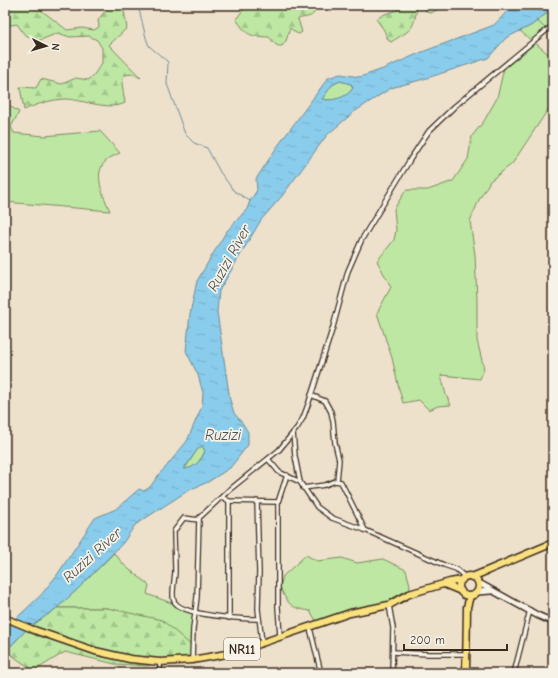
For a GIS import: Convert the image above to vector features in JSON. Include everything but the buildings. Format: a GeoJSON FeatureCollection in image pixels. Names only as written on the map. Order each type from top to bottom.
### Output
{"type":"FeatureCollection","features":[{"type":"Feature","properties":{"kind":"highway","name":"NR11"},"geometry":{"type":"LineString","coordinates":[[34,630],[95,651],[130,659],[160,662],[192,660],[232,653],[280,636],[310,628],[350,613],[389,605],[409,594],[466,578],[553,543]]}},
{"type":"Feature","properties":{"kind":"highway"},"geometry":{"type":"LineString","coordinates":[[466,673],[467,607],[470,596],[477,592],[479,583],[477,580],[466,578],[460,584],[467,607]]}},
{"type":"Feature","properties":{"kind":"highway"},"geometry":{"type":"LineString","coordinates":[[444,584],[470,596]]}},
{"type":"Feature","properties":{"kind":"main road"},"geometry":{"type":"LineString","coordinates":[[479,583],[553,622]]}},
{"type":"Feature","properties":{"kind":"main road"},"geometry":{"type":"LineString","coordinates":[[477,592],[492,590]]}},
{"type":"Feature","properties":{"kind":"main road"},"geometry":{"type":"LineString","coordinates":[[5,618],[34,630]]}},
{"type":"Feature","properties":{"kind":"street"},"geometry":{"type":"LineString","coordinates":[[192,660],[193,629],[196,612],[199,520],[204,512],[279,450],[294,434],[311,395],[335,320],[348,271],[368,228],[410,158],[429,131],[455,106],[553,25]]}},
{"type":"Feature","properties":{"kind":"street"},"geometry":{"type":"LineString","coordinates":[[311,395],[325,401],[331,412],[335,444],[339,460],[337,481]]}},
{"type":"Feature","properties":{"kind":"street"},"geometry":{"type":"LineString","coordinates":[[294,434],[295,456],[300,482],[303,488],[323,512],[332,518],[365,530],[444,566],[456,569],[466,578]]}},
{"type":"Feature","properties":{"kind":"street"},"geometry":{"type":"LineString","coordinates":[[268,459],[279,472],[300,482]]}},
{"type":"Feature","properties":{"kind":"street"},"geometry":{"type":"LineString","coordinates":[[280,636],[278,608],[278,502],[287,475]]}},
{"type":"Feature","properties":{"kind":"street"},"geometry":{"type":"LineString","coordinates":[[303,488],[325,485],[337,481],[343,483],[365,530]]}},
{"type":"Feature","properties":{"kind":"street"},"geometry":{"type":"LineString","coordinates":[[222,497],[229,501],[278,502]]}},
{"type":"Feature","properties":{"kind":"street"},"geometry":{"type":"LineString","coordinates":[[229,501],[229,618]]}},
{"type":"Feature","properties":{"kind":"street"},"geometry":{"type":"LineString","coordinates":[[258,501],[259,619],[262,642]]}},
{"type":"Feature","properties":{"kind":"street"},"geometry":{"type":"LineString","coordinates":[[199,520],[184,518],[174,531],[175,570],[173,599],[176,604],[187,610],[229,618],[259,619]]}},
{"type":"Feature","properties":{"kind":"street"},"geometry":{"type":"LineString","coordinates":[[389,605],[393,628],[392,673]]}},
{"type":"Feature","properties":{"kind":"street"},"geometry":{"type":"LineString","coordinates":[[514,673],[530,610]]}},
{"type":"Feature","properties":{"kind":"street"},"geometry":{"type":"LineString","coordinates":[[310,628],[321,673]]}},
{"type":"Feature","properties":{"kind":"street"},"geometry":{"type":"LineString","coordinates":[[393,652],[466,654]]}},
{"type":"Feature","properties":{"kind":"street"},"geometry":{"type":"LineString","coordinates":[[160,662],[160,673]]}},
{"type":"Feature","properties":{"kind":"green space"},"geometry":{"type":"Polygon","coordinates":[[[5,5],[30,5],[37,7],[67,30],[82,28],[94,30],[99,27],[98,20],[110,5],[123,5],[127,28],[109,45],[141,78],[133,74],[124,75],[122,84],[125,103],[104,106],[61,99],[45,102],[24,110],[20,87],[36,88],[41,79],[62,84],[76,78],[88,80],[93,76],[102,63],[102,48],[97,40],[89,36],[70,37],[58,33],[38,41],[24,34],[17,24],[5,28],[5,5]]]}},
{"type":"Feature","properties":{"kind":"green space"},"geometry":{"type":"Polygon","coordinates":[[[244,5],[315,5],[315,9],[312,15],[298,19],[302,32],[299,34],[296,33],[290,28],[286,41],[282,46],[278,46],[269,37],[252,35],[243,29],[236,19],[244,9],[244,5]]]}},
{"type":"Feature","properties":{"kind":"green space"},"geometry":{"type":"Polygon","coordinates":[[[397,5],[446,5],[431,13],[427,12],[424,6],[417,8],[414,22],[410,29],[391,42],[388,40],[384,30],[376,19],[385,14],[401,9],[397,5]]]}},
{"type":"Feature","properties":{"kind":"green space"},"geometry":{"type":"Polygon","coordinates":[[[553,8],[553,25],[533,41],[553,58],[553,102],[512,164],[490,181],[479,200],[470,221],[475,255],[477,340],[484,369],[480,379],[441,375],[446,395],[451,405],[438,406],[429,410],[419,400],[403,403],[392,358],[377,313],[391,287],[377,261],[394,240],[396,230],[394,209],[406,190],[428,190],[453,181],[468,159],[472,136],[484,121],[497,98],[505,64],[532,41],[520,31],[532,25],[553,8]]]}},
{"type":"Feature","properties":{"kind":"green space"},"geometry":{"type":"Polygon","coordinates":[[[340,81],[351,84],[353,88],[351,91],[344,97],[330,100],[322,99],[332,85],[340,81]]]}},
{"type":"Feature","properties":{"kind":"green space"},"geometry":{"type":"Polygon","coordinates":[[[5,103],[19,112],[11,127],[14,133],[44,136],[100,131],[120,153],[106,161],[100,172],[100,185],[110,211],[5,202],[5,103]]]}},
{"type":"Feature","properties":{"kind":"green space"},"geometry":{"type":"Polygon","coordinates":[[[202,446],[205,451],[199,461],[191,468],[184,470],[197,450],[202,446]]]}},
{"type":"Feature","properties":{"kind":"green space"},"geometry":{"type":"Polygon","coordinates":[[[114,553],[125,566],[149,585],[147,594],[196,612],[192,646],[107,608],[57,608],[114,553]]]}},
{"type":"Feature","properties":{"kind":"green space"},"geometry":{"type":"Polygon","coordinates":[[[306,555],[317,561],[342,558],[357,563],[383,559],[406,570],[410,585],[409,594],[389,605],[319,625],[310,611],[298,609],[291,605],[285,598],[280,587],[283,576],[306,555]]]}},
{"type":"Feature","properties":{"kind":"green space"},"geometry":{"type":"Polygon","coordinates":[[[57,608],[107,608],[162,620],[192,646],[192,660],[160,662],[147,666],[115,664],[65,652],[34,671],[6,651],[26,630],[57,608]]]}},
{"type":"Feature","properties":{"kind":"water","name":"Ruzizi"},"geometry":{"type":"Polygon","coordinates":[[[513,5],[553,5],[553,8],[532,25],[506,38],[488,58],[391,88],[354,112],[327,135],[282,196],[261,220],[219,291],[217,312],[230,400],[234,413],[248,432],[248,445],[230,468],[208,482],[189,490],[135,525],[123,543],[81,586],[57,608],[26,630],[5,652],[5,629],[41,595],[57,575],[95,518],[116,509],[139,489],[144,491],[150,487],[187,441],[202,406],[203,393],[198,375],[186,351],[190,314],[197,281],[226,232],[247,209],[257,190],[256,179],[277,147],[328,78],[340,74],[360,77],[494,25],[513,5]],[[340,81],[332,85],[322,99],[330,100],[339,98],[351,91],[353,88],[351,84],[340,81]],[[202,446],[197,450],[184,469],[194,466],[202,458],[205,451],[202,446]]]}},
{"type":"Feature","properties":{"kind":"waterway"},"geometry":{"type":"LineString","coordinates":[[138,5],[149,46],[168,62],[167,84],[185,134],[194,143],[207,148],[220,172],[234,191],[250,201]]}},
{"type":"Feature","properties":{"kind":"waterway"},"geometry":{"type":"LineString","coordinates":[[536,20],[545,28]]}},
{"type":"Feature","properties":{"kind":"waterway"},"geometry":{"type":"LineString","coordinates":[[549,32],[553,35]]}},
{"type":"Feature","properties":{"kind":"water label","name":"Ruzizi River"},"geometry":{"type":"Point","coordinates":[229,258]}},
{"type":"Feature","properties":{"kind":"water label","name":"Ruzizi River"},"geometry":{"type":"Point","coordinates":[92,555]}}]}
